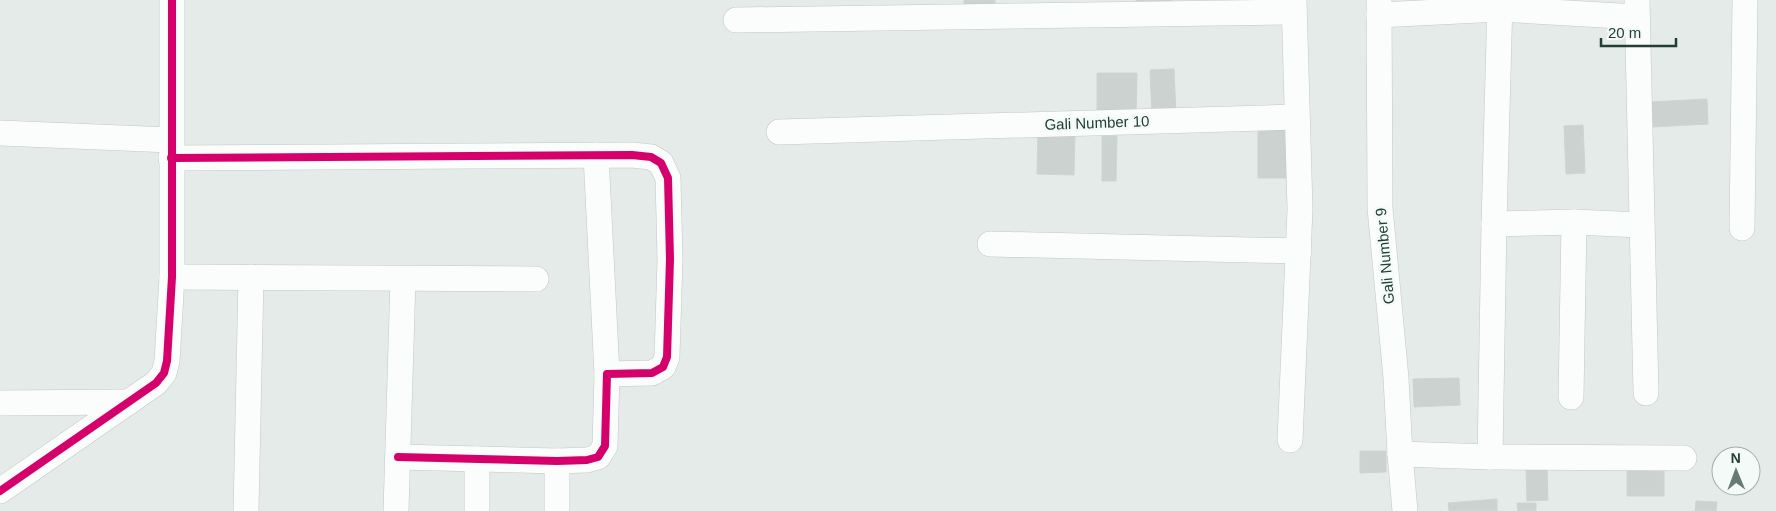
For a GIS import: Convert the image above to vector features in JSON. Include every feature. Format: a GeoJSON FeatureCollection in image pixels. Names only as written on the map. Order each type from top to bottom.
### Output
{"type":"FeatureCollection","features":[{"type":"Feature","properties":{"kind":"street"},"geometry":{"type":"LineString","coordinates":[[0,491],[156,383],[164,373],[167,361],[172,277],[172,0]]}},
{"type":"Feature","properties":{"kind":"street"},"geometry":{"type":"LineString","coordinates":[[1742,228],[1745,0]]}},
{"type":"Feature","properties":{"kind":"street"},"geometry":{"type":"LineString","coordinates":[[1379,7],[1500,5],[1637,9],[1646,393]]}},
{"type":"Feature","properties":{"kind":"street"},"geometry":{"type":"LineString","coordinates":[[1490,457],[1500,5]]}},
{"type":"Feature","properties":{"kind":"street"},"geometry":{"type":"LineString","coordinates":[[736,20],[1294,6],[1300,209],[1290,440]]}},
{"type":"Feature","properties":{"kind":"street","name":"Gali Number 9"},"geometry":{"type":"LineString","coordinates":[[1379,7],[1380,208],[1396,378],[1405,511]]}},
{"type":"Feature","properties":{"kind":"street","name":"Gali Number 10"},"geometry":{"type":"LineString","coordinates":[[780,132],[1297,117]]}},
{"type":"Feature","properties":{"kind":"street"},"geometry":{"type":"LineString","coordinates":[[0,133],[171,149],[651,156],[661,163],[668,178],[670,259],[666,357],[663,367],[652,373],[607,374]]}},
{"type":"Feature","properties":{"kind":"street"},"geometry":{"type":"LineString","coordinates":[[398,458],[557,461],[587,460],[598,457],[604,446],[607,374],[596,155]]}},
{"type":"Feature","properties":{"kind":"street"},"geometry":{"type":"LineString","coordinates":[[1494,224],[1574,222],[1641,225]]}},
{"type":"Feature","properties":{"kind":"street"},"geometry":{"type":"LineString","coordinates":[[1571,397],[1574,222]]}},
{"type":"Feature","properties":{"kind":"street"},"geometry":{"type":"LineString","coordinates":[[990,244],[1299,251]]}},
{"type":"Feature","properties":{"kind":"street"},"geometry":{"type":"LineString","coordinates":[[172,277],[536,279]]}},
{"type":"Feature","properties":{"kind":"street"},"geometry":{"type":"LineString","coordinates":[[246,511],[251,277]]}},
{"type":"Feature","properties":{"kind":"street"},"geometry":{"type":"LineString","coordinates":[[396,511],[403,279]]}},
{"type":"Feature","properties":{"kind":"street"},"geometry":{"type":"LineString","coordinates":[[0,403],[129,402]]}},
{"type":"Feature","properties":{"kind":"street"},"geometry":{"type":"LineString","coordinates":[[1400,454],[1490,457],[1684,458]]}},
{"type":"Feature","properties":{"kind":"street"},"geometry":{"type":"LineString","coordinates":[[477,459],[477,511]]}},
{"type":"Feature","properties":{"kind":"street"},"geometry":{"type":"LineString","coordinates":[[557,461],[557,511]]}},
{"type":"Feature","properties":{"kind":"building"},"geometry":{"type":"Polygon","coordinates":[[[964,0],[995,0],[995,8],[964,7],[964,0]]]}},
{"type":"Feature","properties":{"kind":"building"},"geometry":{"type":"Polygon","coordinates":[[[1136,0],[1172,0],[1172,7],[1136,6],[1136,0]]]}},
{"type":"Feature","properties":{"kind":"building"},"geometry":{"type":"Polygon","coordinates":[[[1174,69],[1176,116],[1152,116],[1150,70],[1174,69]]]}},
{"type":"Feature","properties":{"kind":"building"},"geometry":{"type":"Polygon","coordinates":[[[1097,73],[1137,73],[1136,117],[1097,117],[1097,73]]]}},
{"type":"Feature","properties":{"kind":"building"},"geometry":{"type":"Polygon","coordinates":[[[1707,99],[1708,124],[1651,127],[1650,102],[1707,99]]]}},
{"type":"Feature","properties":{"kind":"building"},"geometry":{"type":"Polygon","coordinates":[[[1583,125],[1585,173],[1566,174],[1564,126],[1583,125]]]}},
{"type":"Feature","properties":{"kind":"building"},"geometry":{"type":"Polygon","coordinates":[[[1258,129],[1293,129],[1293,178],[1258,178],[1258,129]]]}},
{"type":"Feature","properties":{"kind":"building"},"geometry":{"type":"Polygon","coordinates":[[[1038,130],[1075,131],[1074,175],[1037,174],[1038,130]]]}},
{"type":"Feature","properties":{"kind":"building"},"geometry":{"type":"Polygon","coordinates":[[[1102,136],[1117,136],[1116,181],[1102,181],[1102,136]]]}},
{"type":"Feature","properties":{"kind":"building"},"geometry":{"type":"Polygon","coordinates":[[[1459,378],[1460,405],[1414,407],[1413,379],[1459,378]]]}},
{"type":"Feature","properties":{"kind":"building"},"geometry":{"type":"Polygon","coordinates":[[[1360,451],[1386,451],[1386,472],[1360,473],[1360,451]]]}},
{"type":"Feature","properties":{"kind":"building"},"geometry":{"type":"Polygon","coordinates":[[[1627,465],[1664,466],[1664,496],[1627,496],[1627,465]]]}},
{"type":"Feature","properties":{"kind":"building"},"geometry":{"type":"Polygon","coordinates":[[[1547,466],[1548,500],[1527,501],[1526,467],[1547,466]]]}},
{"type":"Feature","properties":{"kind":"building"},"geometry":{"type":"Polygon","coordinates":[[[1497,499],[1497,511],[1449,511],[1448,503],[1497,499]]]}},
{"type":"Feature","properties":{"kind":"building"},"geometry":{"type":"Polygon","coordinates":[[[1696,501],[1717,502],[1716,511],[1695,511],[1696,501]]]}},
{"type":"Feature","properties":{"kind":"building"},"geometry":{"type":"Polygon","coordinates":[[[1517,503],[1536,503],[1536,511],[1518,511],[1517,503]]]}},
{"type":"Feature","properties":{"kind":"cycle path"},"geometry":{"type":"LineString","coordinates":[[0,491],[156,383],[164,373],[167,361],[172,277],[172,0]]}},
{"type":"Feature","properties":{"kind":"cycle path"},"geometry":{"type":"LineString","coordinates":[[171,158],[632,155],[651,157],[661,163],[668,178],[670,259],[667,357],[663,367],[652,373],[607,374],[605,446],[598,457],[587,460],[557,461],[398,457]]}}]}
